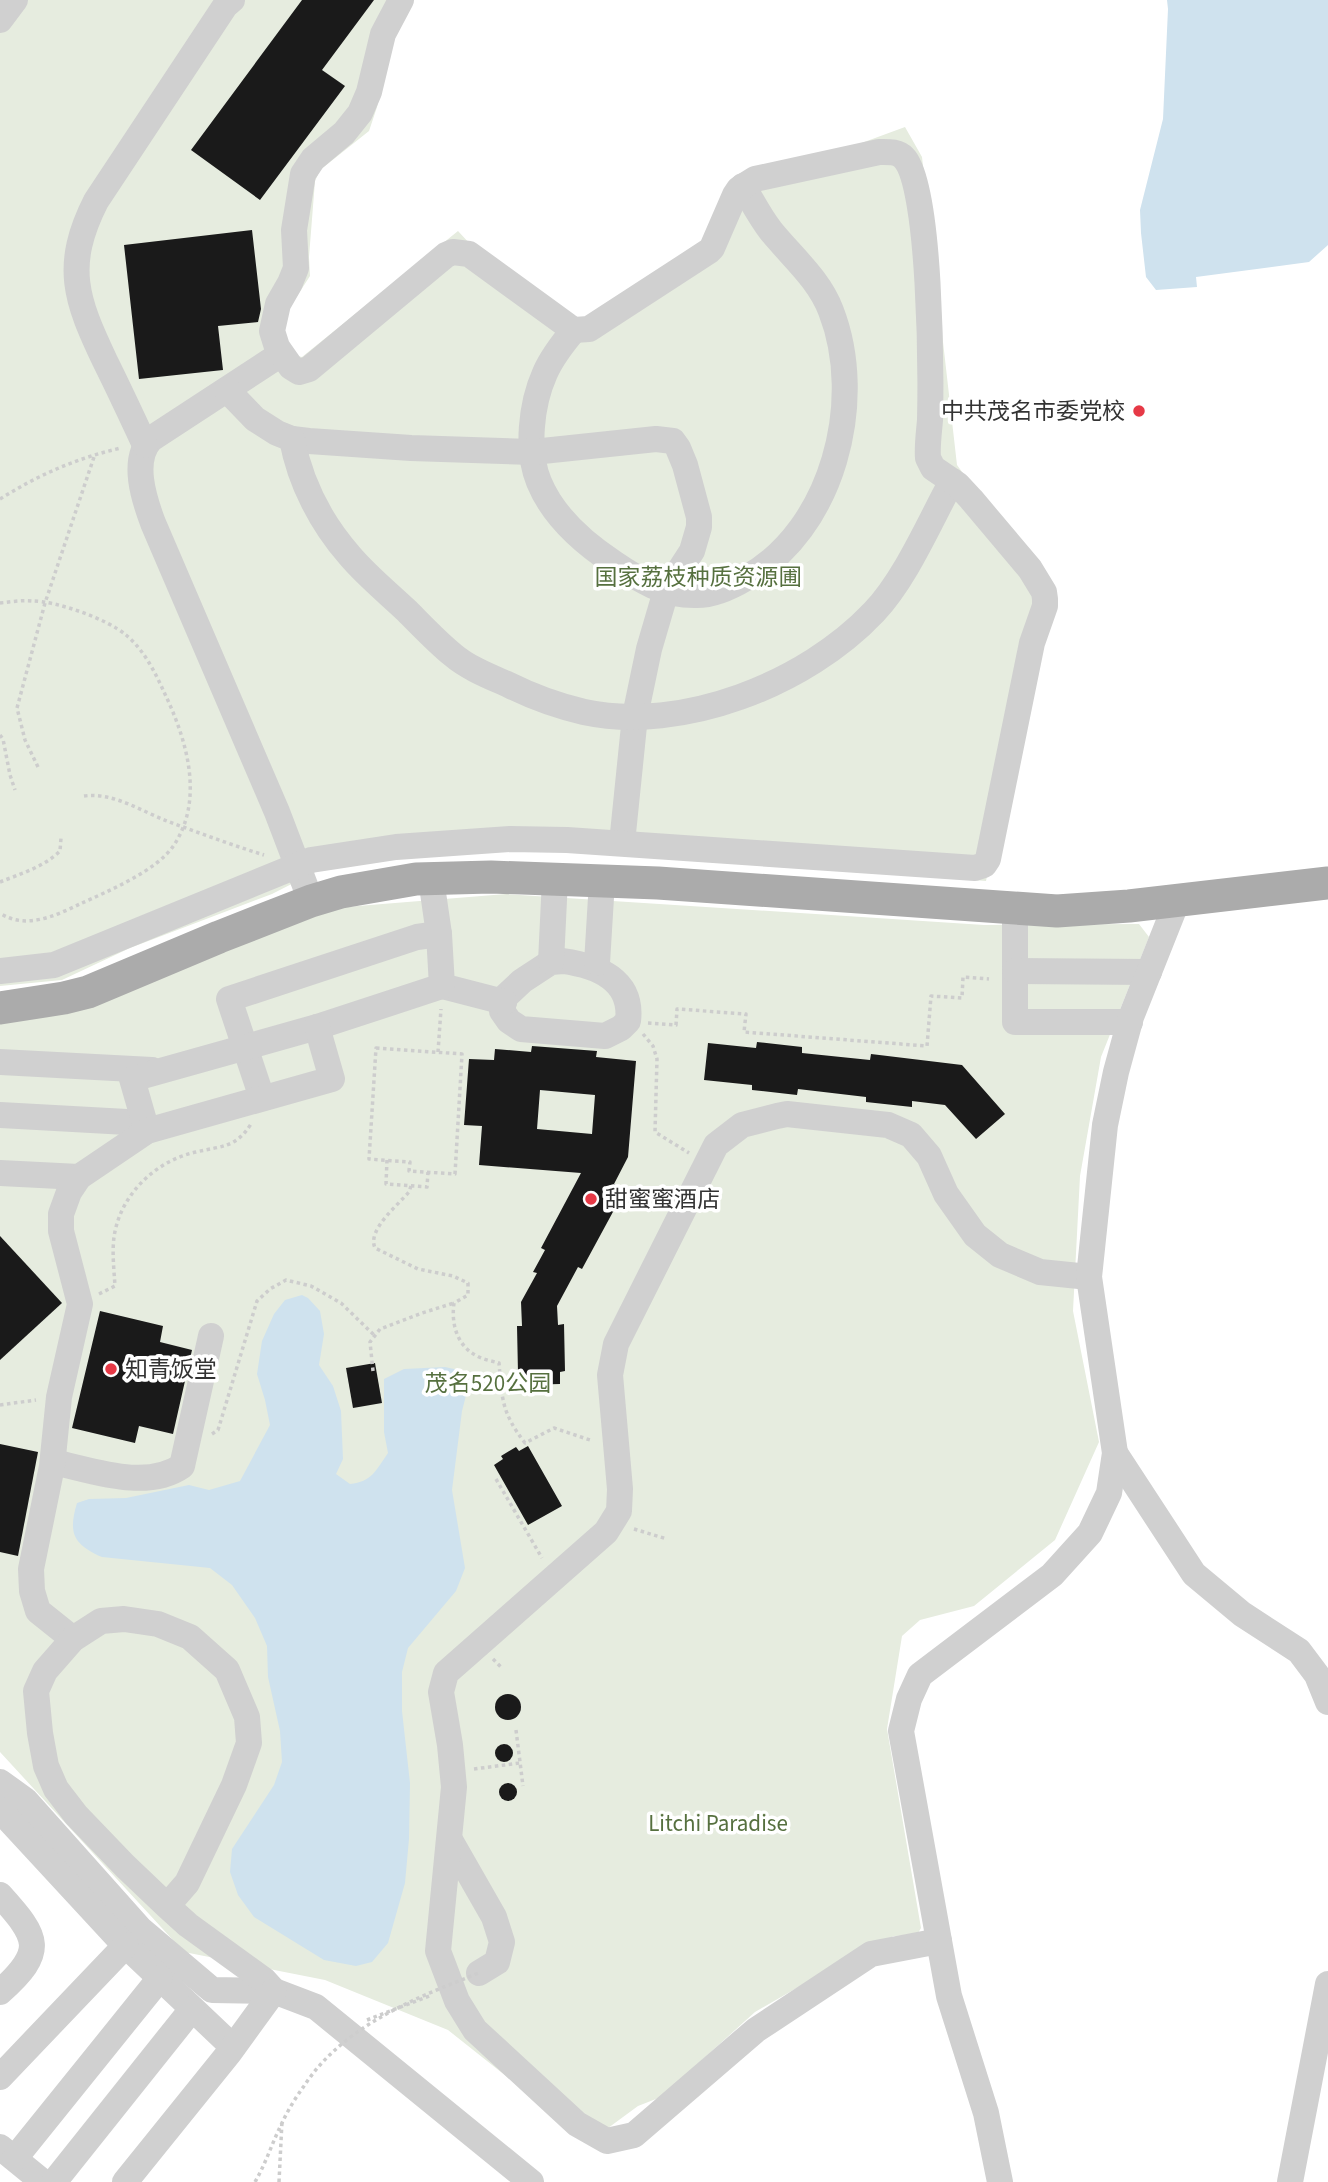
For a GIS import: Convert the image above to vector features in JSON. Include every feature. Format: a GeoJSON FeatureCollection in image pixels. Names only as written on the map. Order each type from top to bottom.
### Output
{"type":"FeatureCollection","features":[{"type":"Feature","properties":{"kind":"main road"},"geometry":{"type":"LineString","coordinates":[[0,1008],[88,992],[311,901],[341,892],[416,879],[491,877],[602,881],[1015,909],[1075,910],[1328,883]]}},
{"type":"Feature","properties":{"kind":"street"},"geometry":{"type":"LineString","coordinates":[[144,448],[83,312],[76,275],[79,248],[84,225],[102,193],[225,6],[232,0]]}},
{"type":"Feature","properties":{"kind":"street"},"geometry":{"type":"LineString","coordinates":[[0,971],[54,965],[296,865],[352,852],[459,841],[510,839],[622,843],[975,868],[984,865],[988,859],[1032,643],[1045,599],[1044,592],[1030,569],[971,499],[933,468],[928,458],[929,328],[924,234],[913,176],[905,159],[896,153],[879,152],[766,175],[743,186],[735,195],[709,251],[594,327],[582,330],[574,330],[550,314],[469,254],[453,252],[429,268],[309,369],[299,372],[291,368],[281,354],[274,339],[272,321],[296,268],[294,230],[303,174],[313,159],[352,124],[360,113],[369,92],[383,34],[401,0]]}},
{"type":"Feature","properties":{"kind":"street"},"geometry":{"type":"LineString","coordinates":[[574,330],[544,374],[535,406],[533,452],[540,483],[558,513],[589,547],[634,576],[666,591],[700,596],[716,592],[762,569],[801,528],[819,501],[830,477],[838,443],[844,370],[834,317],[821,290],[770,230],[743,186]]}},
{"type":"Feature","properties":{"kind":"street"},"geometry":{"type":"LineString","coordinates":[[281,354],[151,439],[144,448],[141,468],[146,504],[277,812],[311,901]]}},
{"type":"Feature","properties":{"kind":"street"},"geometry":{"type":"LineString","coordinates":[[226,390],[256,419],[292,439],[411,448],[533,452],[656,439],[673,441],[685,465],[699,517],[699,527],[692,551],[666,591],[649,649],[635,716],[622,843]]}},
{"type":"Feature","properties":{"kind":"street"},"geometry":{"type":"LineString","coordinates":[[292,439],[295,456],[318,512],[332,533],[351,558],[455,657],[538,699],[586,712],[635,716],[694,710],[732,700],[798,671],[841,642],[873,613],[893,590],[952,481]]}},
{"type":"Feature","properties":{"kind":"street"},"geometry":{"type":"LineString","coordinates":[[431,879],[439,934],[442,986]]}},
{"type":"Feature","properties":{"kind":"street"},"geometry":{"type":"LineString","coordinates":[[551,962],[555,879]]}},
{"type":"Feature","properties":{"kind":"street"},"geometry":{"type":"LineString","coordinates":[[597,963],[602,881]]}},
{"type":"Feature","properties":{"kind":"street"},"geometry":{"type":"LineString","coordinates":[[1000,2182],[986,2113],[949,1996],[901,1731],[909,1699],[920,1675],[1052,1575],[1090,1533],[1109,1493],[1115,1453],[1089,1278],[1105,1125],[1130,1022],[1178,899]]}},
{"type":"Feature","properties":{"kind":"street"},"geometry":{"type":"LineString","coordinates":[[1015,909],[1015,1022],[1130,1022]]}},
{"type":"Feature","properties":{"kind":"street"},"geometry":{"type":"LineString","coordinates":[[264,1098],[229,999],[417,937],[439,934]]}},
{"type":"Feature","properties":{"kind":"street"},"geometry":{"type":"LineString","coordinates":[[551,962],[585,964],[600,970],[617,983],[629,1001],[628,1021],[605,1036],[521,1029],[509,1021],[502,1011],[505,997],[522,981],[551,962]]}},
{"type":"Feature","properties":{"kind":"street"},"geometry":{"type":"LineString","coordinates":[[1015,971],[1149,972]]}},
{"type":"Feature","properties":{"kind":"street"},"geometry":{"type":"LineString","coordinates":[[146,1127],[132,1079],[317,1027],[442,986],[504,1002]]}},
{"type":"Feature","properties":{"kind":"street"},"geometry":{"type":"LineString","coordinates":[[0,1115],[146,1127],[264,1098],[332,1079],[317,1027]]}},
{"type":"Feature","properties":{"kind":"street"},"geometry":{"type":"LineString","coordinates":[[0,1062],[162,1071]]}},
{"type":"Feature","properties":{"kind":"street"},"geometry":{"type":"LineString","coordinates":[[939,1941],[871,1954],[756,2030],[634,2135],[607,2141],[577,2124],[475,2030],[452,1989],[438,1951],[454,1787],[441,1692],[446,1673],[606,1532],[619,1511],[620,1489],[610,1375],[615,1344],[716,1145],[737,1127],[787,1114],[888,1125],[911,1135],[929,1156],[946,1194],[975,1235],[1000,1255],[1040,1272],[1089,1278]]}},
{"type":"Feature","properties":{"kind":"street"},"geometry":{"type":"LineString","coordinates":[[73,1639],[37,1611],[30,1570],[52,1462],[59,1397],[79,1304],[61,1231],[61,1214],[69,1192],[79,1177],[146,1127]]}},
{"type":"Feature","properties":{"kind":"street"},"geometry":{"type":"LineString","coordinates":[[0,1173],[79,1177]]}},
{"type":"Feature","properties":{"kind":"street"},"geometry":{"type":"LineString","coordinates":[[52,1462],[124,1476],[158,1477],[172,1473],[182,1466],[211,1336]]}},
{"type":"Feature","properties":{"kind":"street"},"geometry":{"type":"LineString","coordinates":[[1115,1453],[1194,1574],[1241,1614],[1299,1651],[1317,1675],[1328,1702]]}},
{"type":"Feature","properties":{"kind":"street"},"geometry":{"type":"LineString","coordinates":[[167,1906],[187,1883],[234,1785],[250,1743],[247,1717],[227,1670],[190,1637],[158,1624],[124,1619],[101,1621],[73,1639],[46,1671],[36,1691],[46,1766],[56,1789],[76,1815],[167,1906],[188,1925],[264,1980],[274,1991]]}},
{"type":"Feature","properties":{"kind":"street"},"geometry":{"type":"LineString","coordinates":[[0,1782],[25,1800],[140,1929],[212,1990],[274,1991],[316,2007],[531,2182]]}},
{"type":"Feature","properties":{"kind":"street"},"geometry":{"type":"LineString","coordinates":[[0,1810],[126,1945],[233,2047]]}},
{"type":"Feature","properties":{"kind":"street"},"geometry":{"type":"LineString","coordinates":[[450,1840],[494,1917],[502,1942],[497,1962],[479,1973]]}},
{"type":"Feature","properties":{"kind":"street"},"geometry":{"type":"LineString","coordinates":[[0,1895],[29,1929],[32,1941],[32,1954],[27,1965],[0,1992]]}},
{"type":"Feature","properties":{"kind":"street"},"geometry":{"type":"LineString","coordinates":[[0,2077],[126,1945]]}},
{"type":"Feature","properties":{"kind":"street"},"geometry":{"type":"LineString","coordinates":[[43,2182],[8,2153],[160,1978]]}},
{"type":"Feature","properties":{"kind":"street"},"geometry":{"type":"LineString","coordinates":[[1290,2182],[1328,1984]]}},
{"type":"Feature","properties":{"kind":"street"},"geometry":{"type":"LineString","coordinates":[[125,2182],[233,2047],[274,1991]]}},
{"type":"Feature","properties":{"kind":"street"},"geometry":{"type":"LineString","coordinates":[[54,2182],[192,2009]]}},
{"type":"Feature","properties":{"kind":"path"},"geometry":{"type":"LineString","coordinates":[[0,499],[30,480],[72,462],[126,446],[144,448]]}},
{"type":"Feature","properties":{"kind":"path"},"geometry":{"type":"LineString","coordinates":[[38,767],[25,740],[17,708],[45,603],[95,454]]}},
{"type":"Feature","properties":{"kind":"path"},"geometry":{"type":"LineString","coordinates":[[0,603],[34,600],[65,607],[104,621],[126,635],[154,669],[172,708],[185,744],[190,768],[190,793],[183,827],[174,845],[163,858],[74,907],[40,919],[23,922],[12,920],[0,913]]}},
{"type":"Feature","properties":{"kind":"path"},"geometry":{"type":"LineString","coordinates":[[0,734],[15,790]]}},
{"type":"Feature","properties":{"kind":"path"},"geometry":{"type":"LineString","coordinates":[[85,796],[97,794],[112,798],[183,827],[296,865]]}},
{"type":"Feature","properties":{"kind":"path"},"geometry":{"type":"LineString","coordinates":[[0,882],[39,866],[55,856],[60,851],[61,838]]}},
{"type":"Feature","properties":{"kind":"path"},"geometry":{"type":"LineString","coordinates":[[628,1021],[676,1025],[677,1009],[746,1014],[744,1032],[927,1046],[931,996],[962,998],[963,977],[989,979]]}},
{"type":"Feature","properties":{"kind":"path"},"geometry":{"type":"LineString","coordinates":[[438,1052],[442,986]]}},
{"type":"Feature","properties":{"kind":"path"},"geometry":{"type":"LineString","coordinates":[[628,1021],[653,1046],[657,1059],[655,1132],[707,1164]]}},
{"type":"Feature","properties":{"kind":"path"},"geometry":{"type":"LineString","coordinates":[[376,1048],[438,1052],[462,1054],[455,1174],[410,1171],[410,1162],[369,1159],[376,1048]]}},
{"type":"Feature","properties":{"kind":"path"},"geometry":{"type":"LineString","coordinates":[[79,1304],[115,1286],[114,1252],[118,1222],[124,1207],[142,1180],[179,1156],[222,1148],[237,1141],[251,1125],[264,1098]]}},
{"type":"Feature","properties":{"kind":"path"},"geometry":{"type":"LineString","coordinates":[[387,1160],[386,1184],[427,1187],[428,1172]]}},
{"type":"Feature","properties":{"kind":"path"},"geometry":{"type":"LineString","coordinates":[[373,1371],[370,1342],[380,1329],[454,1303],[468,1295],[468,1283],[453,1276],[418,1269],[375,1248],[372,1242],[375,1231],[409,1192],[411,1186]]}},
{"type":"Feature","properties":{"kind":"path"},"geometry":{"type":"LineString","coordinates":[[184,1458],[218,1430],[257,1301],[270,1289],[286,1280],[311,1286],[341,1303],[375,1336]]}},
{"type":"Feature","properties":{"kind":"path"},"geometry":{"type":"LineString","coordinates":[[454,1303],[452,1318],[461,1343],[477,1356],[499,1363],[502,1395],[509,1422],[525,1443],[554,1428],[586,1440],[616,1444]]}},
{"type":"Feature","properties":{"kind":"path"},"geometry":{"type":"LineString","coordinates":[[0,1405],[59,1397]]}},
{"type":"Feature","properties":{"kind":"path"},"geometry":{"type":"LineString","coordinates":[[496,1479],[554,1578]]}},
{"type":"Feature","properties":{"kind":"path"},"geometry":{"type":"LineString","coordinates":[[612,1521],[667,1539]]}},
{"type":"Feature","properties":{"kind":"path"},"geometry":{"type":"LineString","coordinates":[[516,1730],[523,1786]]}},
{"type":"Feature","properties":{"kind":"path"},"geometry":{"type":"LineString","coordinates":[[491,1767],[520,1763]]}},
{"type":"Feature","properties":{"kind":"path"},"geometry":{"type":"LineString","coordinates":[[255,2182],[282,2121],[305,2083],[321,2064],[358,2032],[425,1994],[479,1973]]}},
{"type":"Feature","properties":{"kind":"path"},"geometry":{"type":"LineString","coordinates":[[348,2032],[373,2017],[452,1989]]}},
{"type":"Feature","properties":{"kind":"path"},"geometry":{"type":"LineString","coordinates":[[279,2182],[282,2121]]}},
{"type":"Feature","properties":{"kind":"green space","name":"国家荔枝种质资源圃"},"geometry":{"type":"Polygon","coordinates":[[[0,0],[413,0],[394,27],[377,107],[369,131],[320,170],[315,181],[310,276],[277,327],[285,353],[302,357],[458,231],[471,245],[579,323],[703,241],[741,178],[818,159],[905,127],[922,157],[957,465],[1054,598],[1039,635],[986,881],[529,848],[462,852],[323,868],[272,894],[130,948],[62,980],[0,986],[0,0]]]}},
{"type":"Feature","properties":{"kind":"green space","name":"茂名520公园"},"geometry":{"type":"Polygon","coordinates":[[[506,894],[984,925],[1139,924],[1149,937],[1101,1057],[1080,1176],[1073,1311],[1099,1442],[1055,1540],[974,1606],[920,1620],[902,1636],[887,1729],[921,1928],[917,1935],[894,1936],[866,1948],[755,2012],[661,2097],[638,2106],[589,2142],[448,2030],[325,1980],[184,1952],[0,1752],[0,1021],[321,909],[506,894]]]}},
{"type":"Feature","properties":{"kind":"water"},"geometry":{"type":"Polygon","coordinates":[[[1167,0],[1328,0],[1328,245],[1309,262],[1196,277],[1197,287],[1156,290],[1146,277],[1140,210],[1163,119],[1167,0]]]}},
{"type":"Feature","properties":{"kind":"water"},"geometry":{"type":"Polygon","coordinates":[[[302,1295],[320,1311],[324,1334],[319,1365],[333,1386],[341,1411],[343,1459],[336,1474],[350,1484],[369,1478],[388,1453],[384,1432],[384,1379],[404,1369],[445,1367],[463,1371],[469,1384],[462,1411],[452,1490],[465,1568],[456,1591],[408,1648],[402,1672],[402,1711],[410,1783],[405,1883],[388,1943],[372,1962],[356,1966],[324,1960],[254,1917],[238,1895],[230,1872],[232,1849],[274,1785],[282,1762],[280,1731],[268,1677],[267,1646],[255,1618],[232,1585],[210,1568],[102,1557],[79,1542],[73,1530],[77,1503],[89,1499],[126,1498],[189,1485],[209,1490],[240,1481],[270,1425],[257,1374],[262,1341],[274,1314],[285,1300],[302,1295]]]}},
{"type":"Feature","properties":{"kind":"building"},"geometry":{"type":"Polygon","coordinates":[[[302,0],[374,0],[322,70],[345,86],[260,200],[191,150],[302,0]]]}},
{"type":"Feature","properties":{"kind":"building"},"geometry":{"type":"Polygon","coordinates":[[[252,230],[261,309],[258,322],[218,326],[223,370],[139,379],[124,245],[252,230]]]}},
{"type":"Feature","properties":{"kind":"building"},"geometry":{"type":"Polygon","coordinates":[[[757,1042],[802,1047],[802,1053],[870,1060],[871,1054],[962,1065],[1005,1114],[976,1139],[945,1105],[912,1101],[912,1107],[866,1102],[866,1097],[798,1089],[797,1095],[752,1090],[752,1085],[704,1080],[708,1043],[756,1048],[757,1042]]]}},
{"type":"Feature","properties":{"kind":"building","name":"甜蜜蜜酒店"},"geometry":{"type":"Polygon","coordinates":[[[532,1046],[597,1051],[596,1057],[636,1061],[628,1157],[614,1184],[620,1188],[610,1208],[614,1210],[582,1269],[578,1267],[557,1306],[558,1325],[564,1324],[565,1371],[560,1372],[560,1384],[524,1385],[524,1373],[518,1373],[517,1326],[522,1326],[521,1302],[537,1273],[533,1272],[545,1250],[541,1248],[581,1173],[479,1165],[482,1126],[464,1125],[469,1059],[494,1060],[495,1049],[531,1052],[532,1046]],[[540,1090],[537,1129],[592,1134],[595,1095],[540,1090]]]}},
{"type":"Feature","properties":{"kind":"building"},"geometry":{"type":"Polygon","coordinates":[[[0,1236],[62,1303],[0,1360],[0,1236]]]}},
{"type":"Feature","properties":{"kind":"building"},"geometry":{"type":"Polygon","coordinates":[[[100,1311],[163,1326],[160,1342],[192,1350],[173,1434],[139,1426],[135,1443],[72,1428],[100,1311]]]}},
{"type":"Feature","properties":{"kind":"building"},"geometry":{"type":"Polygon","coordinates":[[[375,1363],[382,1403],[353,1408],[346,1368],[375,1363]]]}},
{"type":"Feature","properties":{"kind":"building"},"geometry":{"type":"Polygon","coordinates":[[[0,1444],[38,1452],[18,1556],[0,1552],[0,1444]]]}},
{"type":"Feature","properties":{"kind":"building"},"geometry":{"type":"Polygon","coordinates":[[[528,1446],[562,1506],[528,1525],[494,1465],[503,1459],[501,1456],[516,1447],[519,1451],[528,1446]]]}},
{"type":"Feature","properties":{"kind":"building"},"geometry":{"type":"Polygon","coordinates":[[[508,1694],[517,1698],[521,1707],[517,1716],[508,1720],[499,1716],[495,1707],[499,1698],[508,1694]]]}},
{"type":"Feature","properties":{"kind":"building"},"geometry":{"type":"Polygon","coordinates":[[[504,1744],[510,1747],[513,1753],[510,1759],[504,1762],[498,1759],[495,1753],[498,1747],[504,1744]]]}},
{"type":"Feature","properties":{"kind":"building"},"geometry":{"type":"Polygon","coordinates":[[[508,1783],[514,1786],[517,1792],[514,1798],[508,1801],[502,1798],[499,1792],[502,1786],[508,1783]]]}},
{"type":"Feature","properties":{"kind":"place","name":"中共茂名市委党校"},"geometry":{"type":"Point","coordinates":[1139,411]}},
{"type":"Feature","properties":{"kind":"place","name":"甜蜜蜜酒店"},"geometry":{"type":"Point","coordinates":[591,1199]}},
{"type":"Feature","properties":{"kind":"place","name":"知青饭堂"},"geometry":{"type":"Point","coordinates":[111,1369]}},
{"type":"Feature","properties":{"kind":"park label","name":"Litchi Paradise"},"geometry":{"type":"Point","coordinates":[718,1823]}}]}
